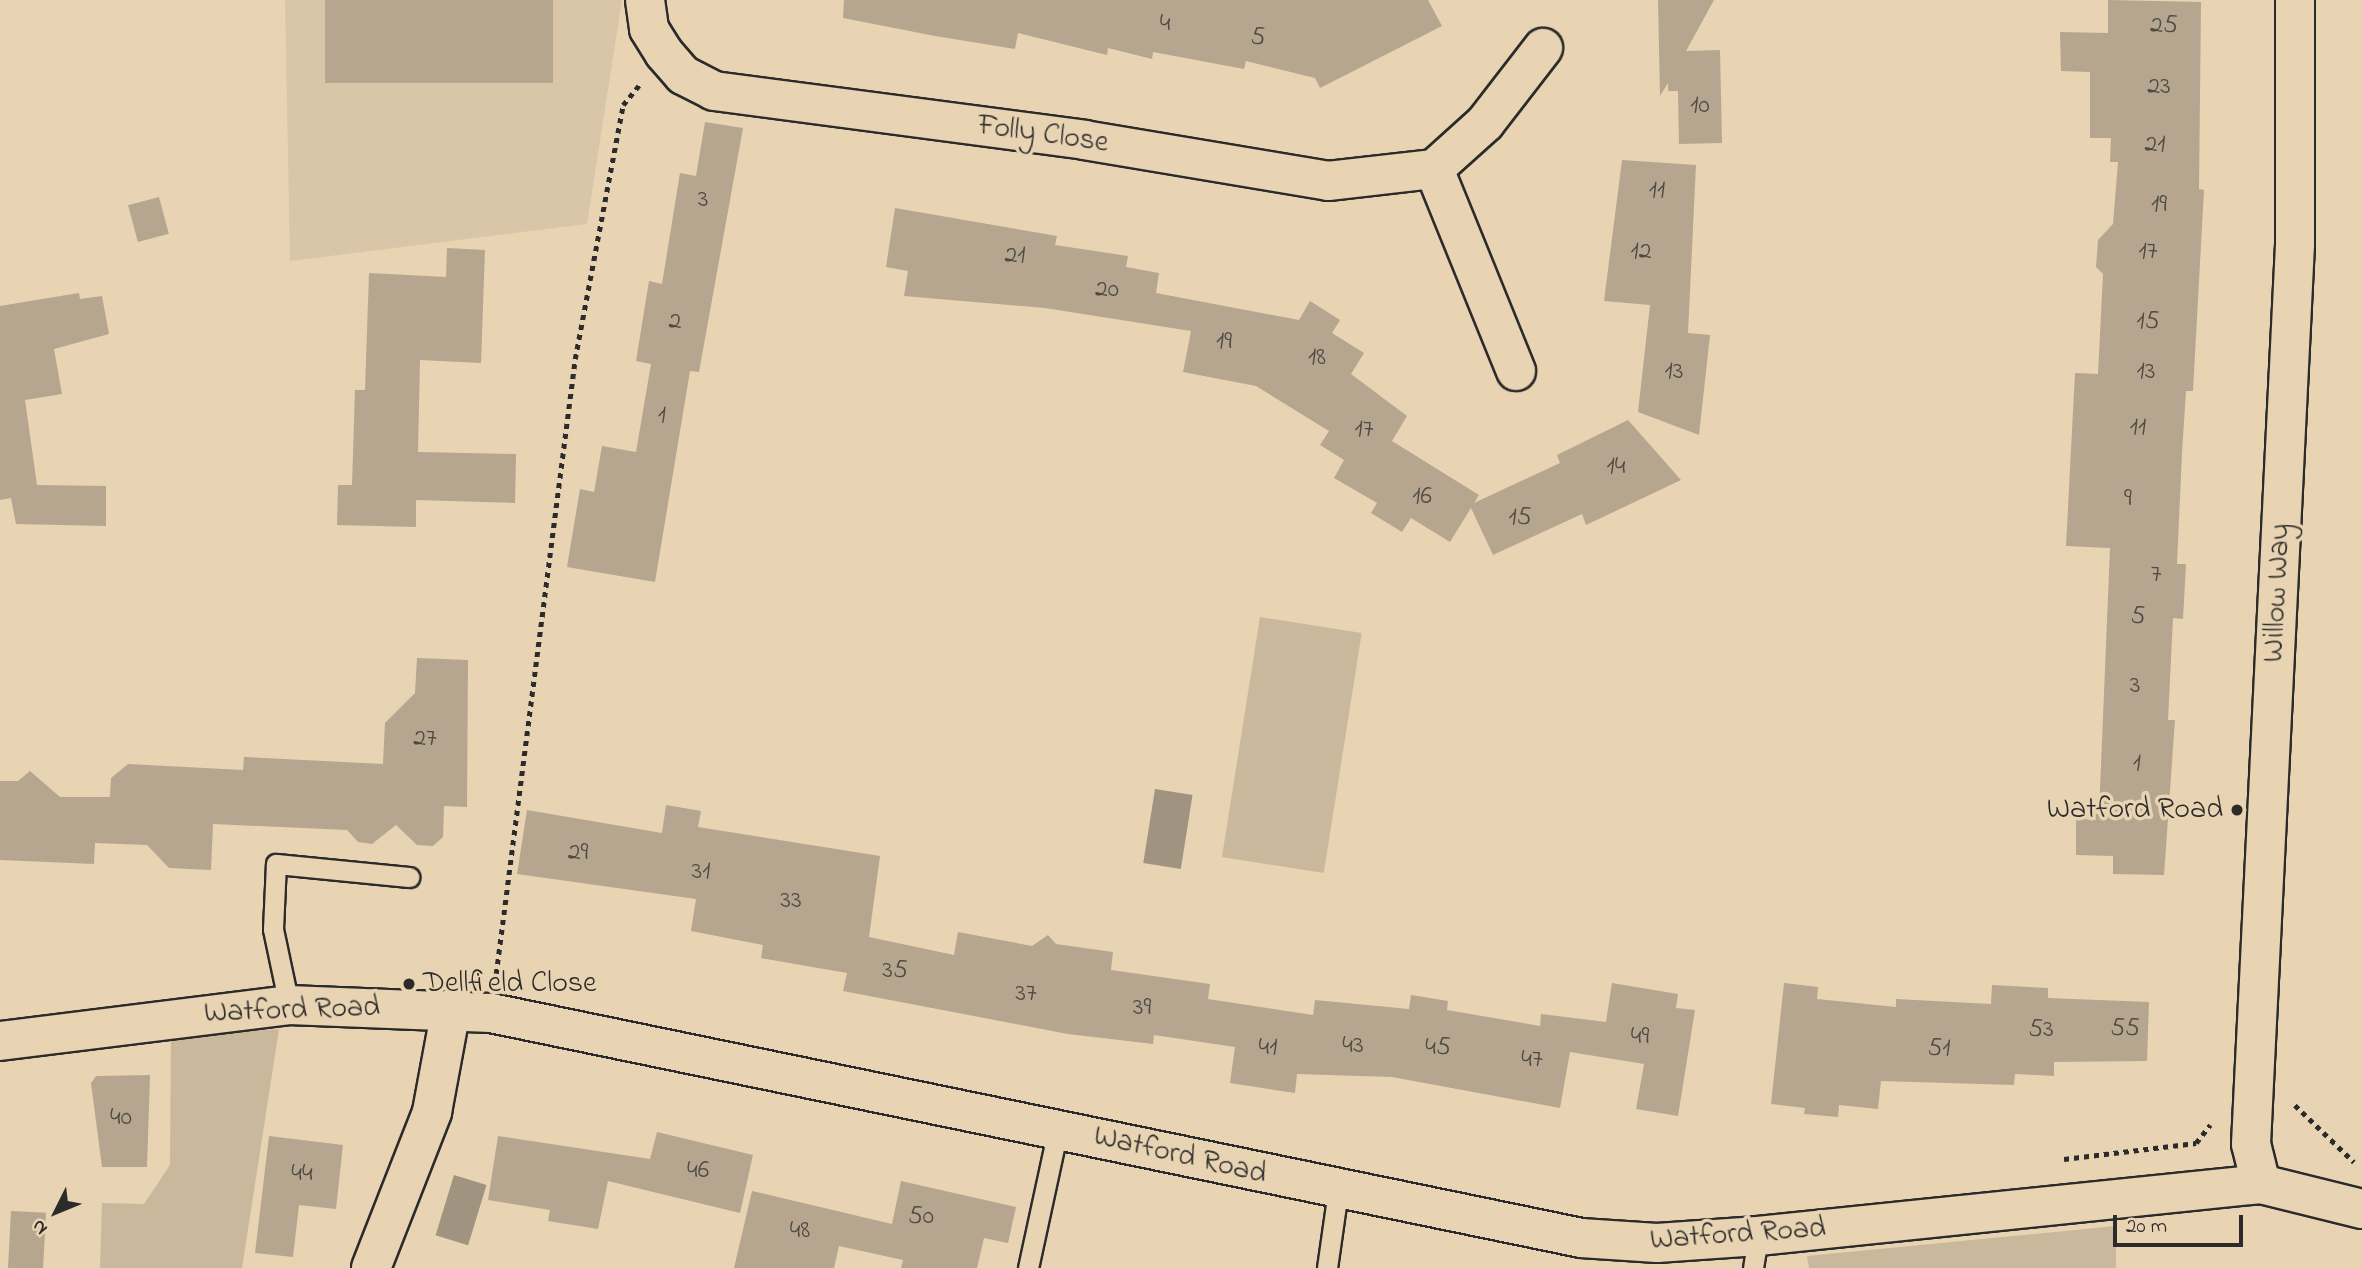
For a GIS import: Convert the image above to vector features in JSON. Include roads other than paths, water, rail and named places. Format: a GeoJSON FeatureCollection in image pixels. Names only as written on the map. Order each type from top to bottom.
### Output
{"type":"FeatureCollection","features":[{"type":"Feature","properties":{"kind":"street","name":"Folly Close"},"geometry":{"type":"LineString","coordinates":[[645,0],[649,29],[664,53],[683,75],[714,91],[1084,140],[1328,181],[1434,169]]}},
{"type":"Feature","properties":{"kind":"street","name":"Willow Way"},"geometry":{"type":"LineString","coordinates":[[2261,1184],[2251,1144],[2295,245],[2295,0]]}},
{"type":"Feature","properties":{"kind":"street"},"geometry":{"type":"LineString","coordinates":[[1516,371],[1434,169],[1486,123],[1543,48]]}},
{"type":"Feature","properties":{"kind":"street","name":"Watford Road"},"geometry":{"type":"LineString","coordinates":[[0,1041],[289,1005],[451,1009],[491,1013],[1058,1129],[1338,1191],[1581,1238],[1756,1252],[2261,1184],[2362,1209]]}},
{"type":"Feature","properties":{"kind":"street"},"geometry":{"type":"LineString","coordinates":[[371,1268],[432,1112],[451,1009]]}},
{"type":"Feature","properties":{"kind":"lane"},"geometry":{"type":"LineString","coordinates":[[289,1005],[273,929],[275,864],[409,877]]}},
{"type":"Feature","properties":{"kind":"lane"},"geometry":{"type":"LineString","coordinates":[[1028,1268],[1058,1129]]}},
{"type":"Feature","properties":{"kind":"lane"},"geometry":{"type":"LineString","coordinates":[[1327,1268],[1338,1191]]}},
{"type":"Feature","properties":{"kind":"place","name":"Watford Road"},"geometry":{"type":"Point","coordinates":[2237,810]}},
{"type":"Feature","properties":{"kind":"place","name":"Dellfield Close"},"geometry":{"type":"Point","coordinates":[409,984]}}]}
